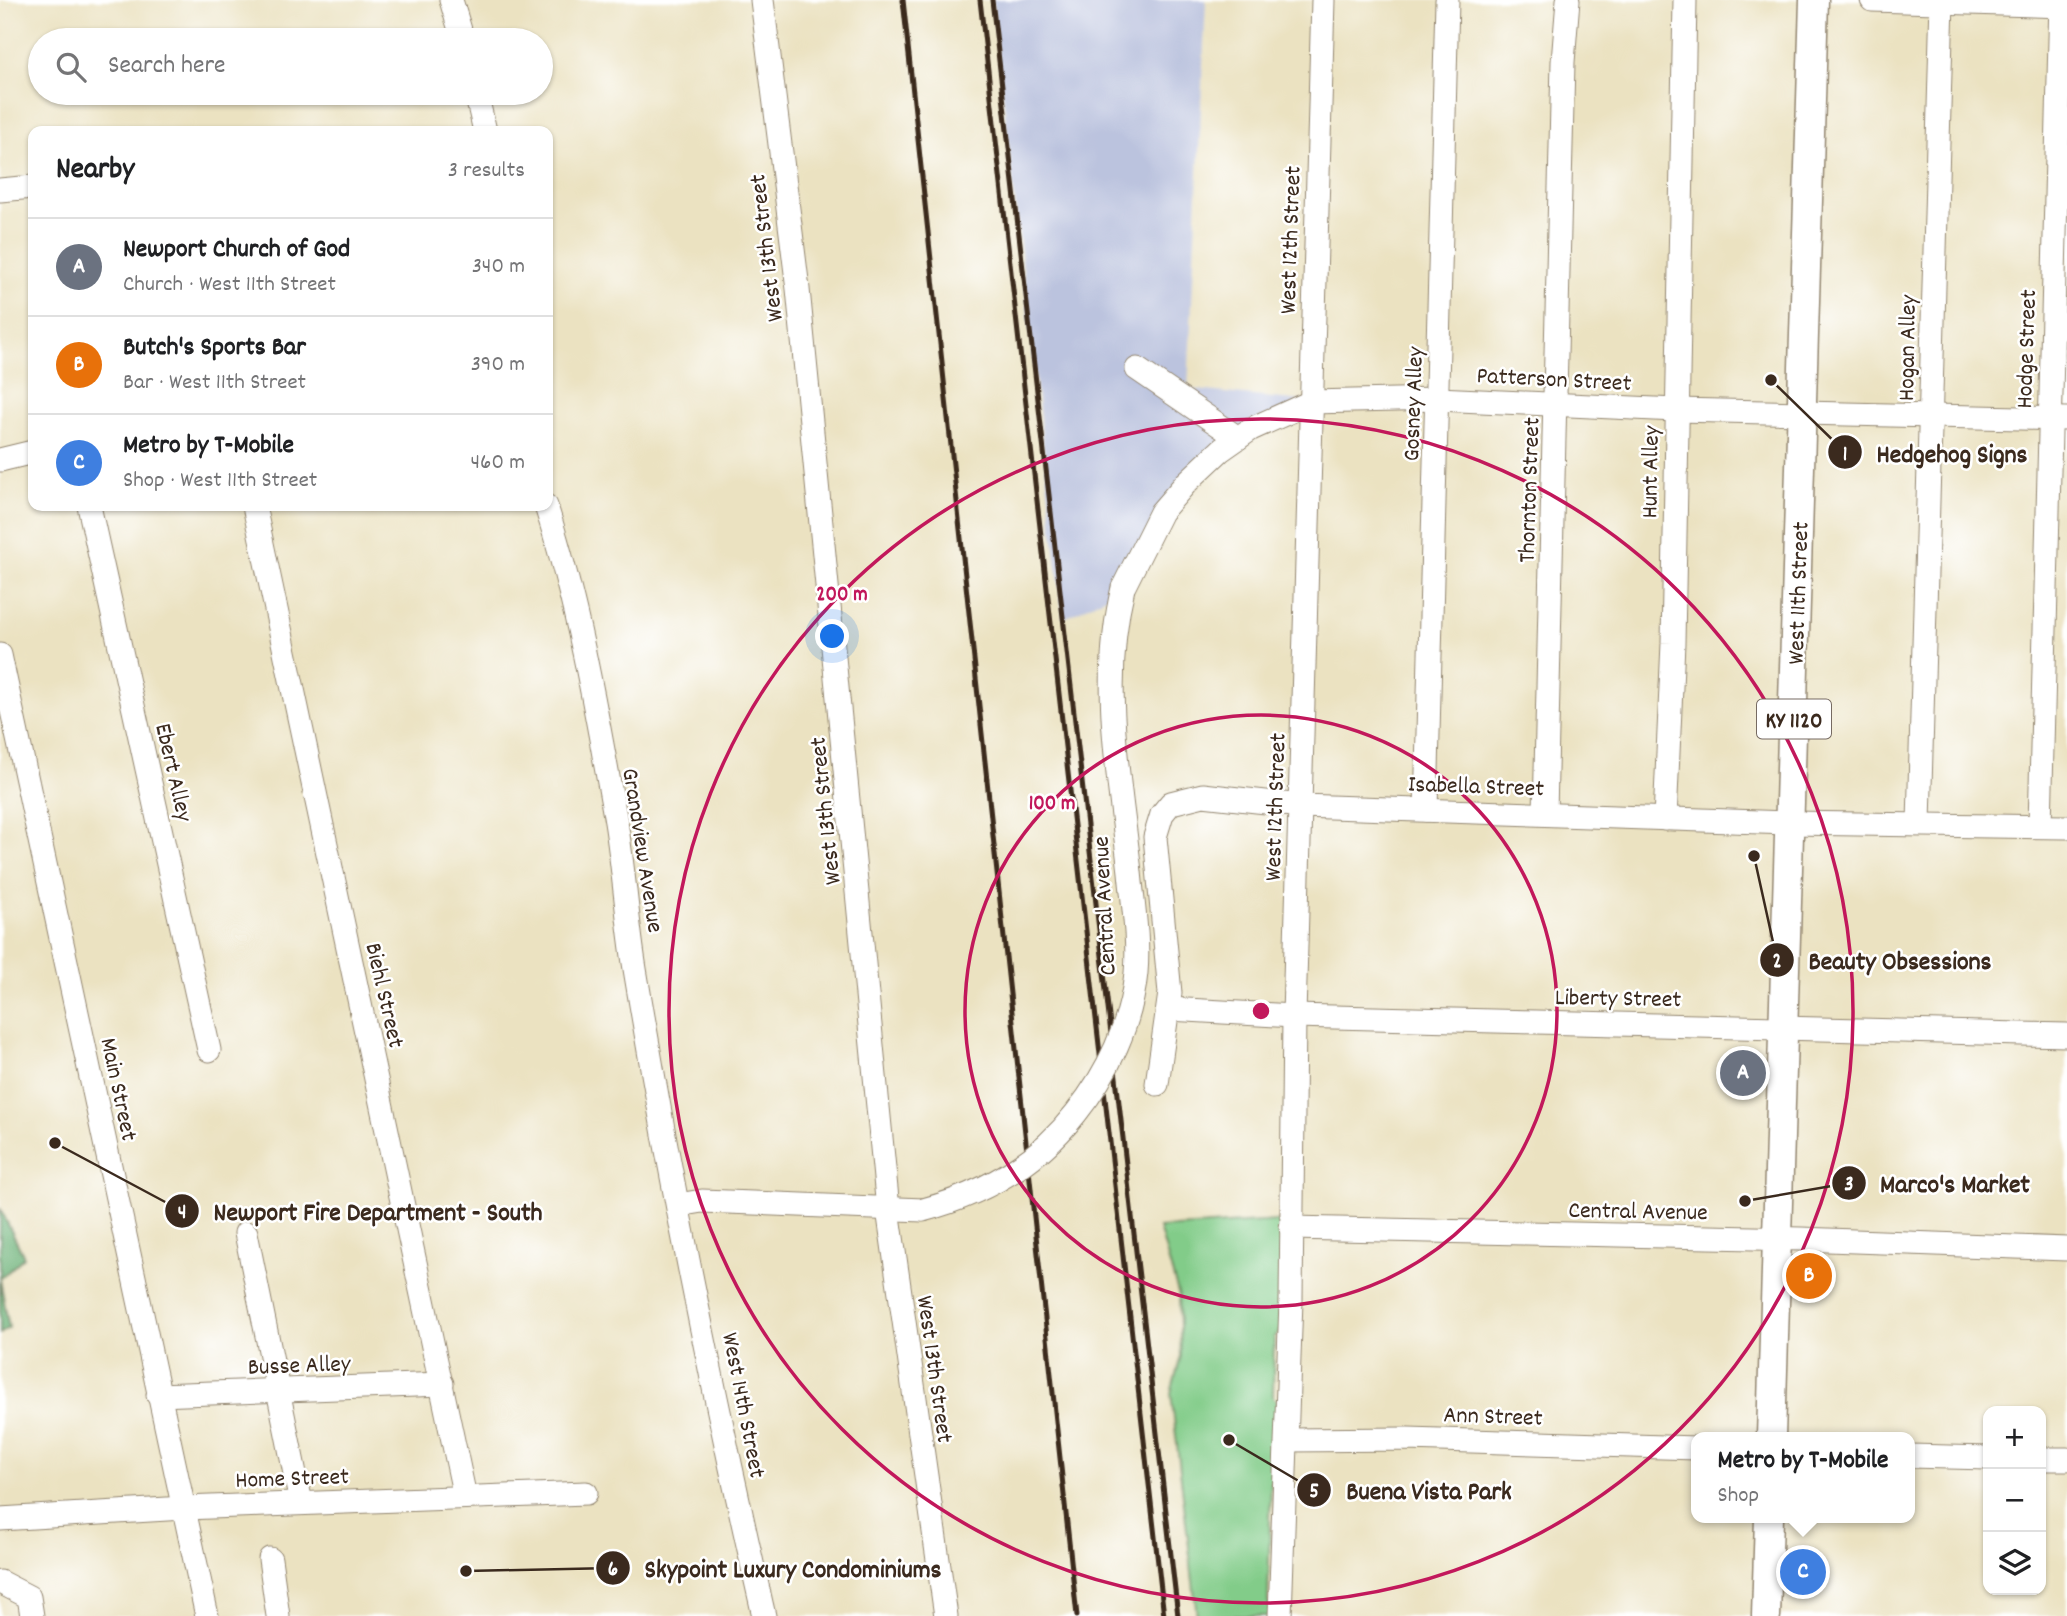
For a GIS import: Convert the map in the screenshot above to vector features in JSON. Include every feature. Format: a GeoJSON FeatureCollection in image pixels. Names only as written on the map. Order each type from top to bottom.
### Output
{"type":"FeatureCollection","features":[{"type":"Feature","properties":{"kind":"main road","name":"West 11th Street"},"geometry":{"type":"LineString","coordinates":[[1771,1432],[1814,0]]}},
{"type":"Feature","properties":{"kind":"main road"},"geometry":{"type":"LineString","coordinates":[[1766,1616],[1769,1523]]}},
{"type":"Feature","properties":{"kind":"street"},"geometry":{"type":"LineString","coordinates":[[451,0],[459,28]]}},
{"type":"Feature","properties":{"kind":"street","name":"West 13th Street"},"geometry":{"type":"LineString","coordinates":[[762,0],[798,289],[888,1209],[946,1616]]}},
{"type":"Feature","properties":{"kind":"street","name":"West 12th Street"},"geometry":{"type":"LineString","coordinates":[[1280,1616],[1288,1440],[1294,1016],[1323,0]]}},
{"type":"Feature","properties":{"kind":"street","name":"Gosney Alley"},"geometry":{"type":"LineString","coordinates":[[1426,810],[1447,0]]}},
{"type":"Feature","properties":{"kind":"street","name":"Thornton Street"},"geometry":{"type":"LineString","coordinates":[[1545,813],[1557,405],[1563,62],[1568,0]]}},
{"type":"Feature","properties":{"kind":"street","name":"Hunt Alley"},"geometry":{"type":"LineString","coordinates":[[1665,819],[1673,643],[1685,0]]}},
{"type":"Feature","properties":{"kind":"street"},"geometry":{"type":"LineString","coordinates":[[1872,0],[2063,4]]}},
{"type":"Feature","properties":{"kind":"street","name":"Hogan Alley"},"geometry":{"type":"LineString","coordinates":[[1919,823],[1942,1]]}},
{"type":"Feature","properties":{"kind":"street","name":"Hodge Street"},"geometry":{"type":"LineString","coordinates":[[2040,826],[2058,419],[2063,4]]}},
{"type":"Feature","properties":{"kind":"street"},"geometry":{"type":"LineString","coordinates":[[479,105],[484,126]]}},
{"type":"Feature","properties":{"kind":"street"},"geometry":{"type":"LineString","coordinates":[[0,190],[28,187]]}},
{"type":"Feature","properties":{"kind":"street"},"geometry":{"type":"LineString","coordinates":[[1137,369],[1238,438]]}},
{"type":"Feature","properties":{"kind":"street","name":"Patterson Street"},"geometry":{"type":"LineString","coordinates":[[1123,588],[1161,512],[1186,482],[1238,438],[1283,412],[1311,402],[1438,399],[1676,410],[2058,419]]}},
{"type":"Feature","properties":{"kind":"street"},"geometry":{"type":"LineString","coordinates":[[0,460],[28,453]]}},
{"type":"Feature","properties":{"kind":"street","name":"Ebert Alley"},"geometry":{"type":"LineString","coordinates":[[90,511],[209,1050]]}},
{"type":"Feature","properties":{"kind":"street","name":"Biehl Street"},"geometry":{"type":"LineString","coordinates":[[255,511],[465,1497]]}},
{"type":"Feature","properties":{"kind":"street","name":"Grandview Avenue"},"geometry":{"type":"LineString","coordinates":[[548,511],[579,624],[616,822],[635,967],[678,1205]]}},
{"type":"Feature","properties":{"kind":"street","name":"Central Avenue"},"geometry":{"type":"LineString","coordinates":[[678,1205],[702,1200],[923,1210],[958,1201],[990,1186],[1059,1135],[1085,1102],[1120,1039],[1136,971],[1136,926],[1111,703],[1114,627],[1123,588]]}},
{"type":"Feature","properties":{"kind":"street","name":"Main Street"},"geometry":{"type":"LineString","coordinates":[[0,655],[6,711],[207,1616]]}},
{"type":"Feature","properties":{"kind":"street","name":"Isabella Street"},"geometry":{"type":"LineString","coordinates":[[1157,1084],[1168,1009],[1167,945],[1155,837],[1162,814],[1171,803],[1203,795],[1301,806],[1791,823],[2067,827]]}},
{"type":"Feature","properties":{"kind":"street","name":"Liberty Street"},"geometry":{"type":"LineString","coordinates":[[1168,1009],[1294,1016],[2067,1035]]}},
{"type":"Feature","properties":{"kind":"street","name":"West 14th Street"},"geometry":{"type":"LineString","coordinates":[[678,1205],[729,1460],[764,1616]]}},
{"type":"Feature","properties":{"kind":"street","name":"Central Avenue"},"geometry":{"type":"LineString","coordinates":[[1291,1228],[1776,1239],[2067,1249]]}},
{"type":"Feature","properties":{"kind":"street"},"geometry":{"type":"LineString","coordinates":[[246,1233],[302,1503]]}},
{"type":"Feature","properties":{"kind":"street","name":"Busse Alley"},"geometry":{"type":"LineString","coordinates":[[158,1395],[442,1384]]}},
{"type":"Feature","properties":{"kind":"street","name":"Ann Street"},"geometry":{"type":"LineString","coordinates":[[1288,1440],[1408,1440],[1691,1448]]}},
{"type":"Feature","properties":{"kind":"street"},"geometry":{"type":"LineString","coordinates":[[1915,1457],[1983,1458]]}},
{"type":"Feature","properties":{"kind":"street"},"geometry":{"type":"LineString","coordinates":[[2046,1459],[2067,1459]]}},
{"type":"Feature","properties":{"kind":"street","name":"Home Street"},"geometry":{"type":"LineString","coordinates":[[0,1519],[184,1508],[586,1493]]}},
{"type":"Feature","properties":{"kind":"street"},"geometry":{"type":"LineString","coordinates":[[270,1559],[278,1616]]}},
{"type":"Feature","properties":{"kind":"street"},"geometry":{"type":"LineString","coordinates":[[0,1581],[29,1597],[32,1616]]}},
{"type":"Feature","properties":{"kind":"shaded area"},"geometry":{"type":"Polygon","coordinates":[[[992,0],[1206,0],[1188,389],[1311,402],[1187,482],[1123,588],[1063,619],[992,0]]]}},
{"type":"Feature","properties":{"kind":"green space"},"geometry":{"type":"Polygon","coordinates":[[[0,1208],[24,1257],[0,1279],[0,1208]]]}},
{"type":"Feature","properties":{"kind":"green space"},"geometry":{"type":"Polygon","coordinates":[[[1278,1221],[1285,1243],[1282,1329],[1274,1338],[1273,1397],[1281,1407],[1279,1472],[1271,1481],[1268,1602],[1275,1616],[1197,1616],[1171,1393],[1181,1356],[1179,1296],[1159,1228],[1278,1221]]]}},
{"type":"Feature","properties":{"kind":"green space"},"geometry":{"type":"Polygon","coordinates":[[[0,1279],[9,1328],[0,1334],[0,1279]]]}},
{"type":"Feature","properties":{"kind":"railway"},"geometry":{"type":"LineString","coordinates":[[903,0],[1077,1616]]}},
{"type":"Feature","properties":{"kind":"railway"},"geometry":{"type":"LineString","coordinates":[[980,0],[1164,1616]]}},
{"type":"Feature","properties":{"kind":"railway"},"geometry":{"type":"LineString","coordinates":[[992,0],[1178,1616]]}},
{"type":"Feature","properties":{"kind":"place","name":"Hedgehog Signs"},"geometry":{"type":"Point","coordinates":[1771,380]}},
{"type":"Feature","properties":{"kind":"place","name":"Beauty Obsessions"},"geometry":{"type":"Point","coordinates":[1754,856]}},
{"type":"Feature","properties":{"kind":"place","name":"Newport Church of God"},"geometry":{"type":"Point","coordinates":[1743,1073]}},
{"type":"Feature","properties":{"kind":"place","name":"Newport Fire Department - South"},"geometry":{"type":"Point","coordinates":[55,1143]}},
{"type":"Feature","properties":{"kind":"place","name":"Marco's Market"},"geometry":{"type":"Point","coordinates":[1745,1201]}},
{"type":"Feature","properties":{"kind":"place","name":"Butch's Sports Bar"},"geometry":{"type":"Point","coordinates":[1809,1276]}},
{"type":"Feature","properties":{"kind":"place","name":"Buena Vista Park"},"geometry":{"type":"Point","coordinates":[1229,1440]}},
{"type":"Feature","properties":{"kind":"place","name":"Skypoint Luxury Condominiums"},"geometry":{"type":"Point","coordinates":[466,1571]}},
{"type":"Feature","properties":{"kind":"place","name":"Metro by T-Mobile"},"geometry":{"type":"Point","coordinates":[1803,1572]}}]}
